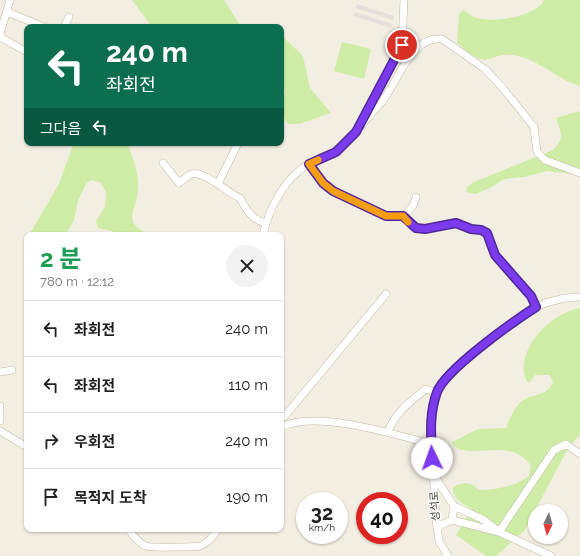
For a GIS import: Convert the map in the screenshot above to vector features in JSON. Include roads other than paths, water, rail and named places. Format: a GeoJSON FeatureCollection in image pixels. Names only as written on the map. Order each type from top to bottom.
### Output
{"type":"FeatureCollection","features":[{"type":"Feature","properties":{"kind":"street"},"geometry":{"type":"LineString","coordinates":[[0,34],[10,0]]}},
{"type":"Feature","properties":{"kind":"street"},"geometry":{"type":"LineString","coordinates":[[364,121],[402,45],[404,0]]}},
{"type":"Feature","properties":{"kind":"street"},"geometry":{"type":"LineString","coordinates":[[7,12],[37,24]]}},
{"type":"Feature","properties":{"kind":"street"},"geometry":{"type":"LineString","coordinates":[[66,24],[69,17]]}},
{"type":"Feature","properties":{"kind":"street"},"geometry":{"type":"LineString","coordinates":[[0,37],[24,50]]}},
{"type":"Feature","properties":{"kind":"street"},"geometry":{"type":"LineString","coordinates":[[264,232],[265,223],[289,178],[309,164],[336,152],[356,132],[385,98],[408,56],[425,42],[435,38],[442,39],[485,69],[502,87],[534,127],[537,152],[545,160],[580,173]]}},
{"type":"Feature","properties":{"kind":"street"},"geometry":{"type":"LineString","coordinates":[[218,184],[237,146]]}},
{"type":"Feature","properties":{"kind":"street"},"geometry":{"type":"LineString","coordinates":[[163,163],[178,183],[193,174],[201,174],[218,184],[229,193],[240,198],[249,214],[257,221],[265,223]]}},
{"type":"Feature","properties":{"kind":"street"},"geometry":{"type":"LineString","coordinates":[[309,164],[323,183],[333,191],[386,216],[403,216],[414,206],[416,197]]}},
{"type":"Feature","properties":{"kind":"street"},"geometry":{"type":"LineString","coordinates":[[403,216],[416,228],[425,229],[456,223],[487,233],[495,255],[531,296],[536,307]]}},
{"type":"Feature","properties":{"kind":"street"},"geometry":{"type":"LineString","coordinates":[[284,415],[386,294]]}},
{"type":"Feature","properties":{"kind":"street","name":"성석로"},"geometry":{"type":"LineString","coordinates":[[448,556],[439,541],[431,444],[430,421],[437,393],[446,378],[465,360],[518,318],[536,307],[565,298],[580,297]]}},
{"type":"Feature","properties":{"kind":"street"},"geometry":{"type":"LineString","coordinates":[[0,372],[12,370]]}},
{"type":"Feature","properties":{"kind":"street"},"geometry":{"type":"LineString","coordinates":[[388,433],[390,426],[398,413],[426,389],[437,393]]}},
{"type":"Feature","properties":{"kind":"street"},"geometry":{"type":"LineString","coordinates":[[0,406],[0,421]]}},
{"type":"Feature","properties":{"kind":"street"},"geometry":{"type":"LineString","coordinates":[[284,417],[290,423]]}},
{"type":"Feature","properties":{"kind":"street"},"geometry":{"type":"LineString","coordinates":[[284,426],[297,421],[361,426],[431,444]]}},
{"type":"Feature","properties":{"kind":"street"},"geometry":{"type":"LineString","coordinates":[[0,431],[24,445]]}},
{"type":"Feature","properties":{"kind":"street"},"geometry":{"type":"LineString","coordinates":[[499,532],[554,450],[566,444],[580,454]]}},
{"type":"Feature","properties":{"kind":"street"},"geometry":{"type":"LineString","coordinates":[[433,473],[440,487],[454,506],[484,520],[499,532]]}},
{"type":"Feature","properties":{"kind":"street"},"geometry":{"type":"LineString","coordinates":[[452,520],[454,506]]}},
{"type":"Feature","properties":{"kind":"street"},"geometry":{"type":"LineString","coordinates":[[437,527],[452,520],[499,532],[551,556]]}},
{"type":"Feature","properties":{"kind":"street"},"geometry":{"type":"LineString","coordinates":[[131,532],[146,546],[154,547],[198,546],[205,543],[215,532]]}}]}
